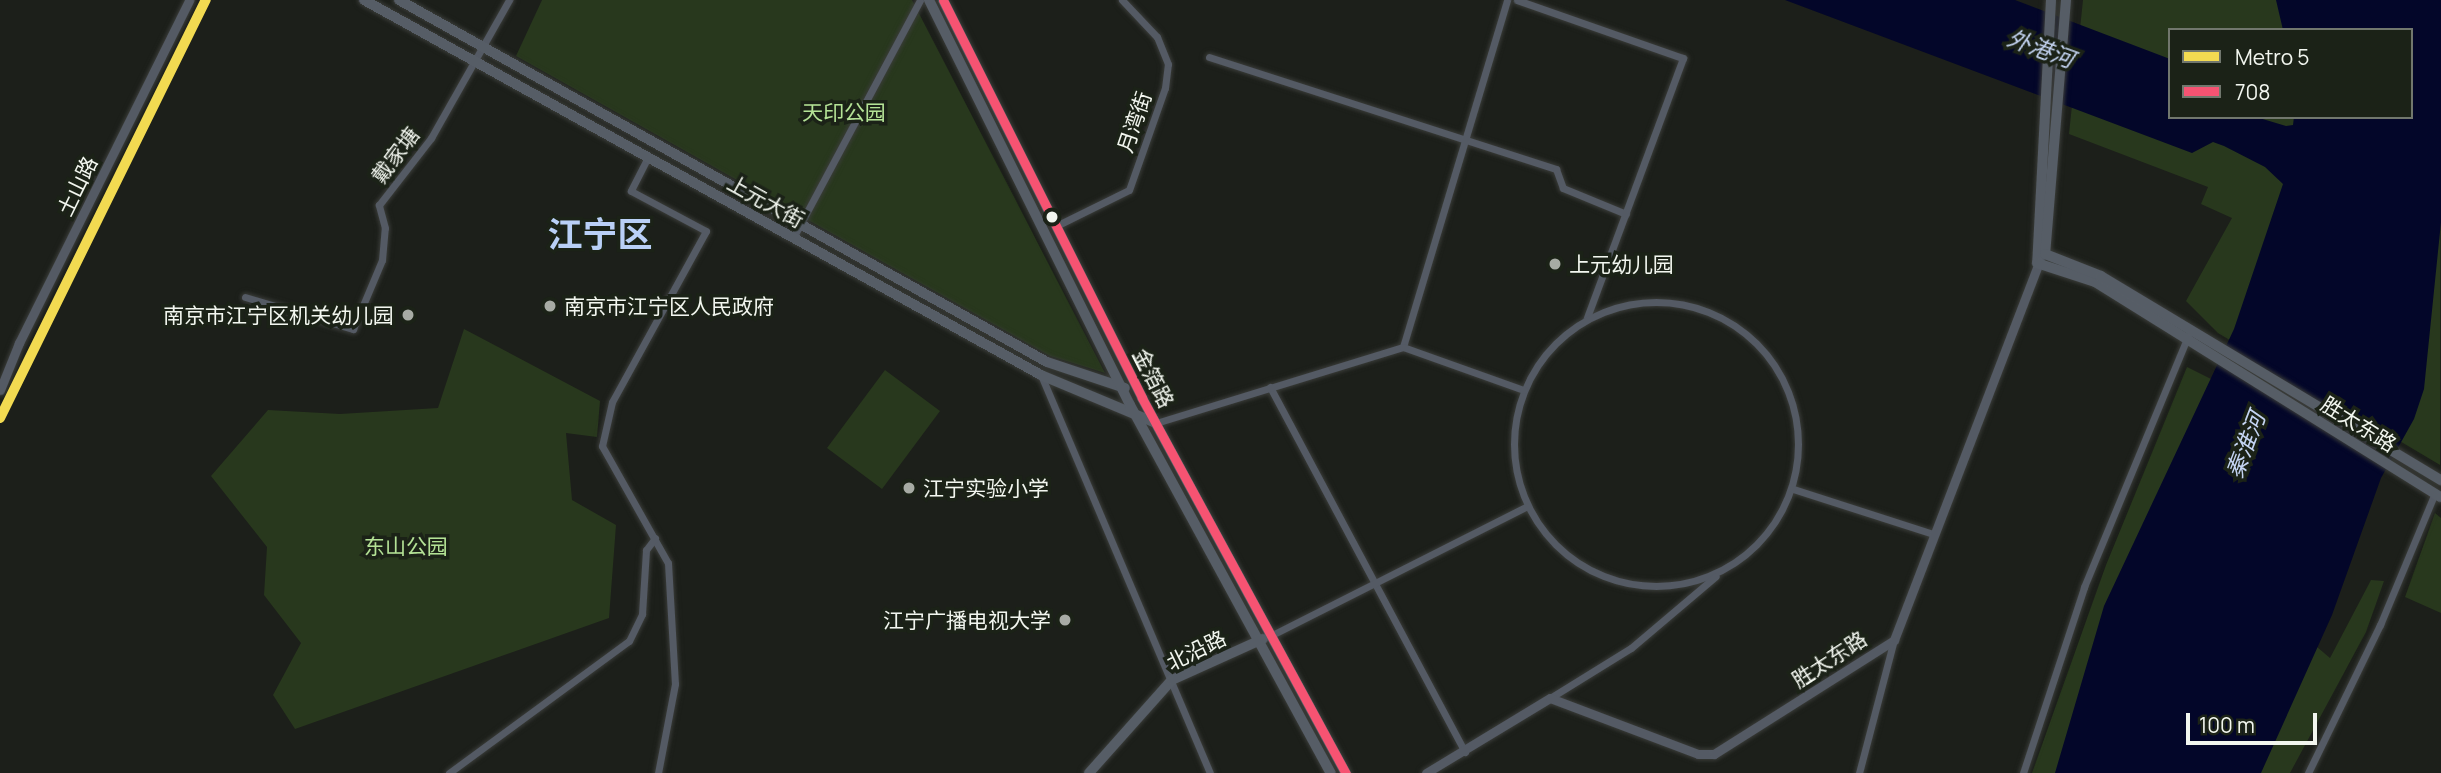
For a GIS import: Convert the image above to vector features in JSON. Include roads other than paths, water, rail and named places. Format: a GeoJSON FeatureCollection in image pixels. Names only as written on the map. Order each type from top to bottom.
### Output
{"type":"FeatureCollection","features":[{"type":"Feature","properties":{"kind":"main road","name":"上元大街"},"geometry":{"type":"LineString","coordinates":[[364,0],[1041,375],[1156,423]]}},
{"type":"Feature","properties":{"kind":"main road","name":"上元大街"},"geometry":{"type":"LineString","coordinates":[[399,0],[1046,362],[1121,386],[1142,398]]}},
{"type":"Feature","properties":{"kind":"main road","name":"金箔路"},"geometry":{"type":"LineString","coordinates":[[929,0],[1136,415],[1331,773]]}},
{"type":"Feature","properties":{"kind":"main road","name":"金箔路"},"geometry":{"type":"LineString","coordinates":[[943,0],[1142,398],[1345,770]]}},
{"type":"Feature","properties":{"kind":"main road","name":"胜太东路"},"geometry":{"type":"LineString","coordinates":[[2041,258],[2043,126],[2050,0]]}},
{"type":"Feature","properties":{"kind":"main road","name":"胜太东路"},"geometry":{"type":"LineString","coordinates":[[2041,258],[2066,0]]}},
{"type":"Feature","properties":{"kind":"main road","name":"胜太东路"},"geometry":{"type":"LineString","coordinates":[[2041,258],[2101,276],[2438,495]]}},
{"type":"Feature","properties":{"kind":"main road","name":"胜太东路"},"geometry":{"type":"LineString","coordinates":[[2194,338],[2441,480]]}},
{"type":"Feature","properties":{"kind":"main road","name":"北沿路"},"geometry":{"type":"LineString","coordinates":[[1089,773],[1172,680],[1272,635]]}},
{"type":"Feature","properties":{"kind":"street","name":"土山路"},"geometry":{"type":"LineString","coordinates":[[0,390],[19,343],[190,0]]}},
{"type":"Feature","properties":{"kind":"street"},"geometry":{"type":"LineString","coordinates":[[475,60],[509,0]]}},
{"type":"Feature","properties":{"kind":"street"},"geometry":{"type":"LineString","coordinates":[[793,238],[920,0]]}},
{"type":"Feature","properties":{"kind":"street","name":"月湾街"},"geometry":{"type":"LineString","coordinates":[[1056,226],[1129,190],[1165,88],[1168,64],[1157,37],[1122,0]]}},
{"type":"Feature","properties":{"kind":"street"},"geometry":{"type":"LineString","coordinates":[[1403,347],[1507,0]]}},
{"type":"Feature","properties":{"kind":"street"},"geometry":{"type":"LineString","coordinates":[[1517,0],[1683,58],[1587,317]]}},
{"type":"Feature","properties":{"kind":"street"},"geometry":{"type":"LineString","coordinates":[[1209,57],[1556,169],[1563,188],[1626,214]]}},
{"type":"Feature","properties":{"kind":"street","name":"戴家塘"},"geometry":{"type":"LineString","coordinates":[[245,297],[352,329],[382,260],[385,228],[379,205],[430,138],[475,60]]}},
{"type":"Feature","properties":{"kind":"street"},"geometry":{"type":"LineString","coordinates":[[648,157],[631,191],[706,231],[612,402],[602,446],[668,563],[675,684],[659,773]]}},
{"type":"Feature","properties":{"kind":"street","name":"胜太东路"},"geometry":{"type":"LineString","coordinates":[[1550,698],[1698,754],[1714,754],[1894,640],[2041,258]]}},
{"type":"Feature","properties":{"kind":"street"},"geometry":{"type":"LineString","coordinates":[[1426,773],[1465,752],[1631,648],[1719,573],[1751,552],[1776,523],[1793,489],[1800,440],[1790,393],[1756,343],[1728,320],[1682,303],[1633,302],[1587,317],[1557,339],[1534,368],[1524,390],[1513,437],[1516,473],[1527,506],[1554,544],[1592,571],[1636,586],[1682,585],[1719,573]]}},
{"type":"Feature","properties":{"kind":"street"},"geometry":{"type":"LineString","coordinates":[[2022,773],[2084,587],[2194,338]]}},
{"type":"Feature","properties":{"kind":"street"},"geometry":{"type":"LineString","coordinates":[[1156,423],[1403,347],[1524,390]]}},
{"type":"Feature","properties":{"kind":"street"},"geometry":{"type":"LineString","coordinates":[[1041,375],[1210,773]]}},
{"type":"Feature","properties":{"kind":"street"},"geometry":{"type":"LineString","coordinates":[[1270,387],[1378,583],[1465,752]]}},
{"type":"Feature","properties":{"kind":"street"},"geometry":{"type":"LineString","coordinates":[[1793,489],[1933,534]]}},
{"type":"Feature","properties":{"kind":"street"},"geometry":{"type":"LineString","coordinates":[[2308,773],[2381,625],[2438,495]]}},
{"type":"Feature","properties":{"kind":"street"},"geometry":{"type":"LineString","coordinates":[[1272,635],[1527,506]]}},
{"type":"Feature","properties":{"kind":"street"},"geometry":{"type":"LineString","coordinates":[[449,773],[629,641],[642,614],[646,550],[655,538]]}},
{"type":"Feature","properties":{"kind":"street"},"geometry":{"type":"LineString","coordinates":[[1859,773],[1894,640]]}},
{"type":"Feature","properties":{"kind":"water"},"geometry":{"type":"Polygon","coordinates":[[[1785,0],[2015,0],[2168,58],[2168,119],[2263,119],[2286,126],[2293,125],[2294,119],[2413,119],[2413,28],[2283,28],[2276,0],[2441,0],[2441,222],[2424,389],[2414,419],[2381,478],[2332,615],[2261,773],[2055,773],[2104,606],[2234,329],[2283,184],[2265,167],[2213,142],[2192,153],[1785,0]]]}},
{"type":"Feature","properties":{"kind":"metro line","name":"5"},"geometry":{"type":"LineString","coordinates":[[0,418],[206,0]]}},
{"type":"Feature","properties":{"kind":"place","name":"上元幼儿园"},"geometry":{"type":"Point","coordinates":[1555,264]}},
{"type":"Feature","properties":{"kind":"place","name":"南京市江宁区人民政府"},"geometry":{"type":"Point","coordinates":[550,306]}},
{"type":"Feature","properties":{"kind":"place","name":"南京市江宁区机关幼儿园"},"geometry":{"type":"Point","coordinates":[408,315]}},
{"type":"Feature","properties":{"kind":"place","name":"江宁实验小学"},"geometry":{"type":"Point","coordinates":[909,488]}},
{"type":"Feature","properties":{"kind":"place","name":"江宁广播电视大学"},"geometry":{"type":"Point","coordinates":[1065,620]}},
{"type":"Feature","properties":{"kind":"district","name":"江宁区"},"geometry":{"type":"Point","coordinates":[600,234]}},
{"type":"Feature","properties":{"kind":"water label","name":"外港河"},"geometry":{"type":"Point","coordinates":[2041,48]}},
{"type":"Feature","properties":{"kind":"water label","name":"秦淮河"},"geometry":{"type":"Point","coordinates":[2245,445]}},
{"type":"Feature","properties":{"kind":"park label","name":"天印公园"},"geometry":{"type":"Point","coordinates":[844,112]}},
{"type":"Feature","properties":{"kind":"park label","name":"东山公园"},"geometry":{"type":"Point","coordinates":[406,546]}}]}
